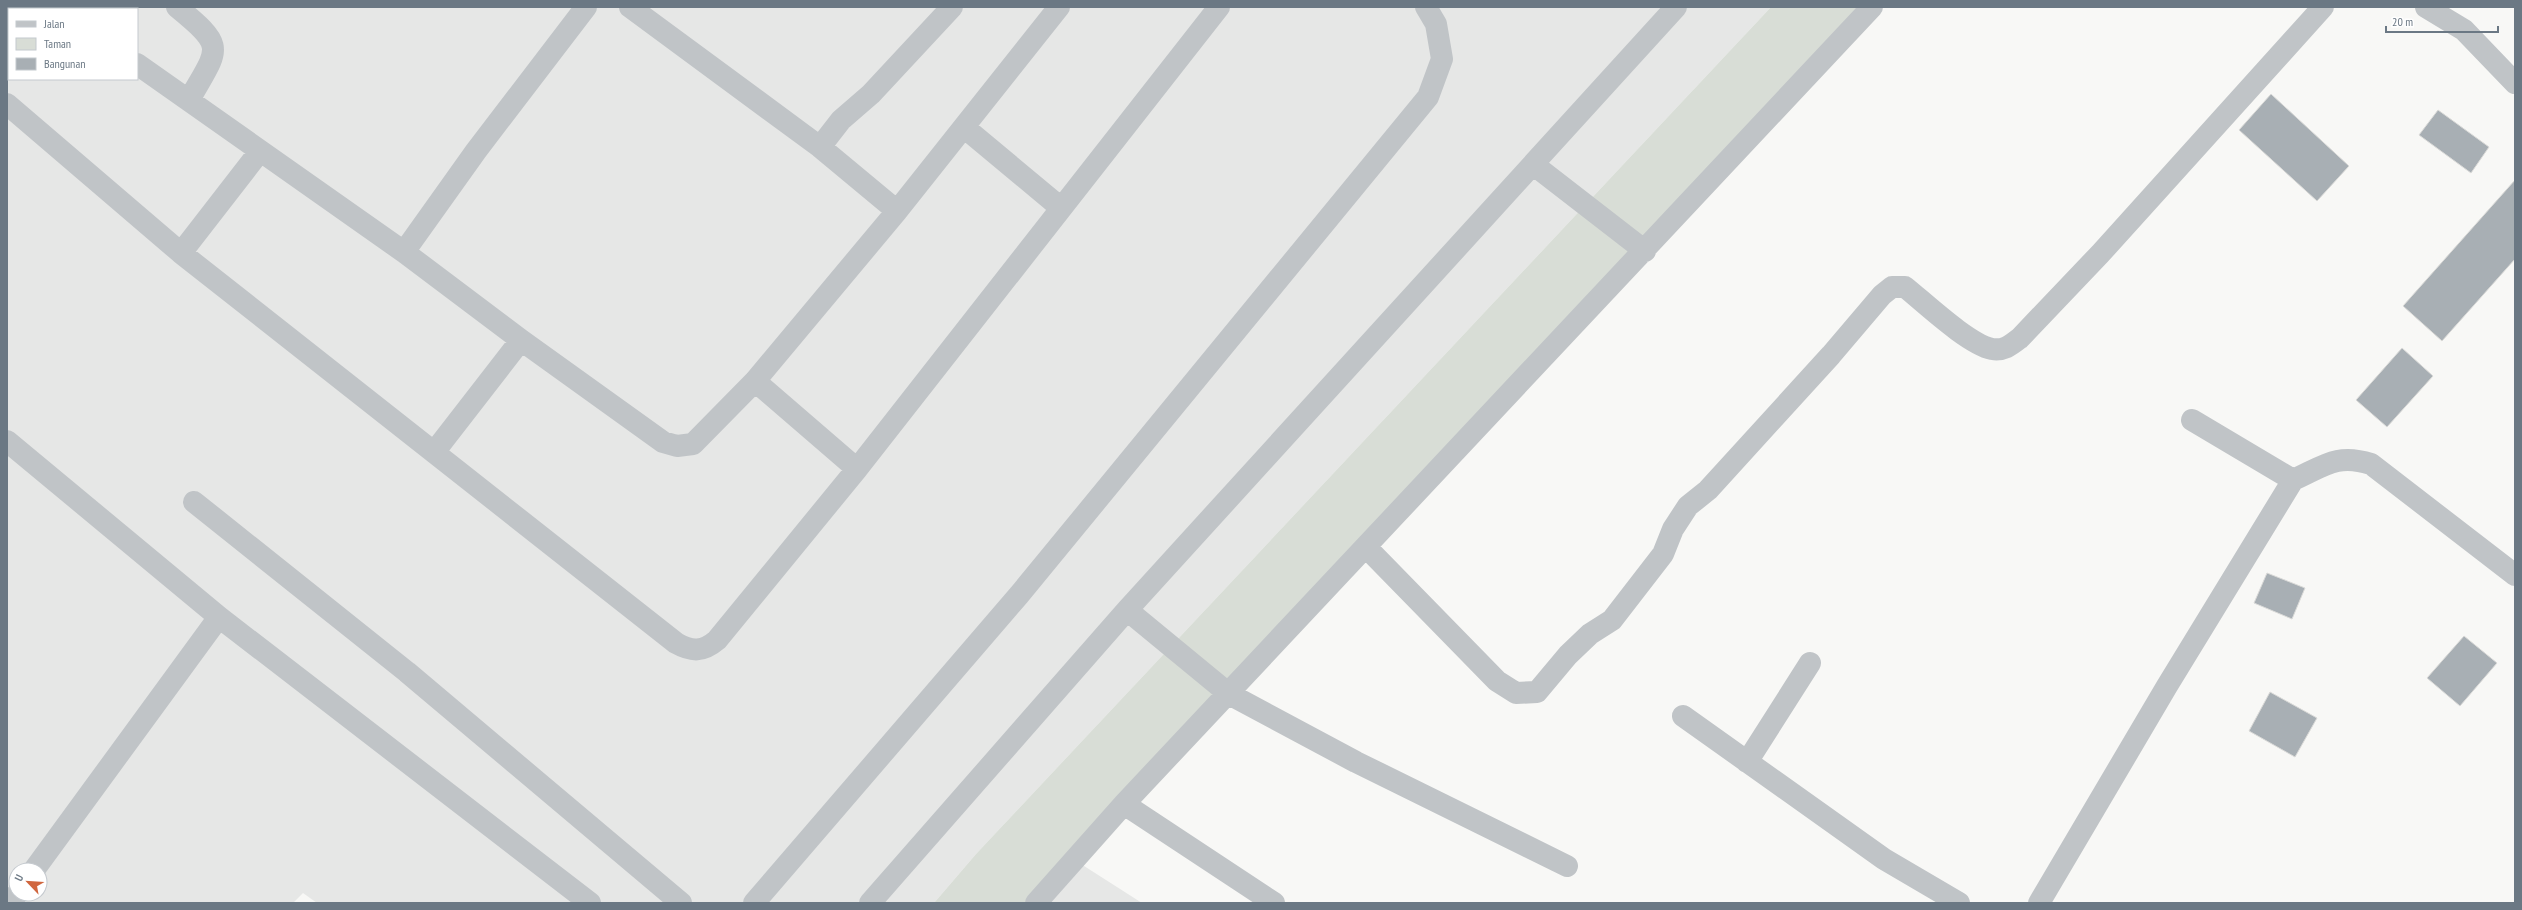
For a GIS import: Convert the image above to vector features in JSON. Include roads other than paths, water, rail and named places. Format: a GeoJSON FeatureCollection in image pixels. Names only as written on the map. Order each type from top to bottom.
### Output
{"type":"FeatureCollection","features":[{"type":"Feature","properties":{"kind":"street"},"geometry":{"type":"LineString","coordinates":[[177,7],[208,34],[214,46],[213,57],[189,100]]}},
{"type":"Feature","properties":{"kind":"street"},"geometry":{"type":"LineString","coordinates":[[404,252],[476,151],[586,7]]}},
{"type":"Feature","properties":{"kind":"street"},"geometry":{"type":"LineString","coordinates":[[630,7],[820,147],[897,211]]}},
{"type":"Feature","properties":{"kind":"street"},"geometry":{"type":"LineString","coordinates":[[820,147],[841,120],[871,94],[952,7]]}},
{"type":"Feature","properties":{"kind":"street"},"geometry":{"type":"LineString","coordinates":[[138,65],[404,252],[521,340],[663,442],[677,446],[693,444],[755,381],[965,128],[1059,7]]}},
{"type":"Feature","properties":{"kind":"street"},"geometry":{"type":"LineString","coordinates":[[7,104],[181,253],[435,451],[676,643],[686,649],[698,650],[707,648],[717,640],[857,469],[1219,7]]}},
{"type":"Feature","properties":{"kind":"street"},"geometry":{"type":"LineString","coordinates":[[754,903],[1019,595],[1428,97],[1442,59],[1436,24],[1426,7]]}},
{"type":"Feature","properties":{"kind":"street"},"geometry":{"type":"LineString","coordinates":[[870,903],[1127,610],[1534,165],[1676,7]]}},
{"type":"Feature","properties":{"kind":"street"},"geometry":{"type":"LineString","coordinates":[[1036,903],[1124,804],[1230,694],[1872,7]]}},
{"type":"Feature","properties":{"kind":"street"},"geometry":{"type":"LineString","coordinates":[[1366,547],[1496,681],[1516,693],[1537,692],[1568,655],[1590,634],[1612,620],[1663,554],[1672,529],[1688,506],[1713,484],[1831,355],[1882,295],[1892,287],[1904,287],[1975,342],[1993,349],[2007,348],[2020,338],[2100,254],[2323,7]]}},
{"type":"Feature","properties":{"kind":"street"},"geometry":{"type":"LineString","coordinates":[[2426,7],[2464,30],[2515,83]]}},
{"type":"Feature","properties":{"kind":"street"},"geometry":{"type":"LineString","coordinates":[[965,128],[1061,208]]}},
{"type":"Feature","properties":{"kind":"street"},"geometry":{"type":"LineString","coordinates":[[181,253],[260,152]]}},
{"type":"Feature","properties":{"kind":"street"},"geometry":{"type":"LineString","coordinates":[[1534,165],[1645,251]]}},
{"type":"Feature","properties":{"kind":"street"},"geometry":{"type":"LineString","coordinates":[[435,451],[521,340]]}},
{"type":"Feature","properties":{"kind":"street"},"geometry":{"type":"LineString","coordinates":[[755,381],[857,469]]}},
{"type":"Feature","properties":{"kind":"street"},"geometry":{"type":"LineString","coordinates":[[2192,420],[2293,480]]}},
{"type":"Feature","properties":{"kind":"street"},"geometry":{"type":"LineString","coordinates":[[7,441],[220,617],[590,903]]}},
{"type":"Feature","properties":{"kind":"street"},"geometry":{"type":"LineString","coordinates":[[2039,903],[2167,686],[2293,480],[2339,459],[2356,459],[2371,464],[2515,575]]}},
{"type":"Feature","properties":{"kind":"street"},"geometry":{"type":"LineString","coordinates":[[194,502],[408,672],[681,903]]}},
{"type":"Feature","properties":{"kind":"street"},"geometry":{"type":"LineString","coordinates":[[1127,610],[1230,694],[1349,758],[1567,866]]}},
{"type":"Feature","properties":{"kind":"street"},"geometry":{"type":"LineString","coordinates":[[40,862],[220,617]]}},
{"type":"Feature","properties":{"kind":"street"},"geometry":{"type":"LineString","coordinates":[[1747,762],[1810,663]]}},
{"type":"Feature","properties":{"kind":"street"},"geometry":{"type":"LineString","coordinates":[[1683,716],[1884,859],[1959,903]]}},
{"type":"Feature","properties":{"kind":"street"},"geometry":{"type":"LineString","coordinates":[[1124,804],[1274,903]]}}]}
